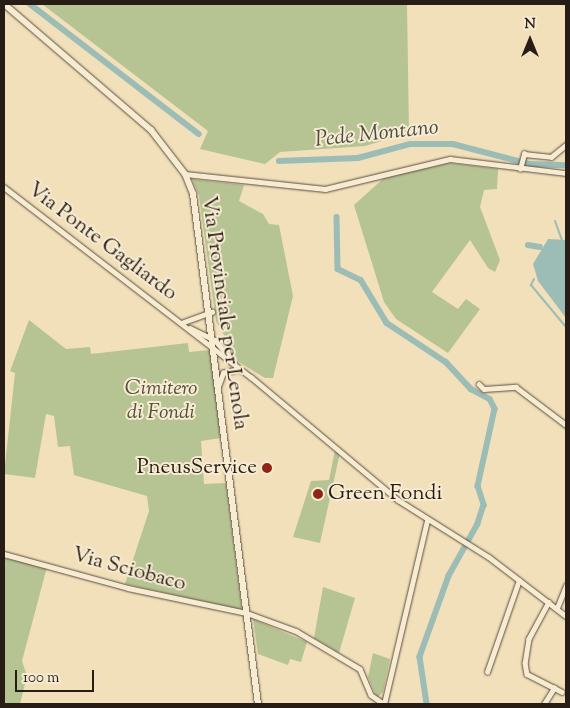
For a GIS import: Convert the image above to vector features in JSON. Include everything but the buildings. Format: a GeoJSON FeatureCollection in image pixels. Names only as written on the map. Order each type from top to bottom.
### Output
{"type":"FeatureCollection","features":[{"type":"Feature","properties":{"kind":"main road","name":"Via Provinciale per Lenola"},"geometry":{"type":"LineString","coordinates":[[4,4],[151,130],[185,174],[198,214],[212,312],[258,704]]}},
{"type":"Feature","properties":{"kind":"street"},"geometry":{"type":"LineString","coordinates":[[521,168],[522,156],[552,156],[566,145]]}},
{"type":"Feature","properties":{"kind":"street"},"geometry":{"type":"LineString","coordinates":[[185,174],[324,189],[450,159],[566,173]]}},
{"type":"Feature","properties":{"kind":"street","name":"Via Ponte Gagliardo"},"geometry":{"type":"LineString","coordinates":[[4,187],[62,236],[181,323],[427,521],[472,546],[566,616]]}},
{"type":"Feature","properties":{"kind":"street","name":"Via Ponte Gagliardo"},"geometry":{"type":"LineString","coordinates":[[181,323],[212,312]]}},
{"type":"Feature","properties":{"kind":"street","name":"Via Ponte Gagliardo"},"geometry":{"type":"LineString","coordinates":[[181,323],[215,340],[240,370]]}},
{"type":"Feature","properties":{"kind":"street"},"geometry":{"type":"LineString","coordinates":[[219,384],[223,373],[240,370]]}},
{"type":"Feature","properties":{"kind":"street"},"geometry":{"type":"LineString","coordinates":[[479,384],[484,389],[516,387],[566,425]]}},
{"type":"Feature","properties":{"kind":"street"},"geometry":{"type":"LineString","coordinates":[[374,702],[384,704],[427,521]]}},
{"type":"Feature","properties":{"kind":"street","name":"Via Sciobaco"},"geometry":{"type":"LineString","coordinates":[[4,554],[137,590],[247,613],[296,631],[360,669],[374,702]]}},
{"type":"Feature","properties":{"kind":"street"},"geometry":{"type":"LineString","coordinates":[[487,672],[519,580]]}},
{"type":"Feature","properties":{"kind":"street"},"geometry":{"type":"LineString","coordinates":[[557,608],[566,586]]}},
{"type":"Feature","properties":{"kind":"street"},"geometry":{"type":"LineString","coordinates":[[549,602],[529,639],[525,663],[527,674],[562,692]]}},
{"type":"Feature","properties":{"kind":"street"},"geometry":{"type":"LineString","coordinates":[[544,704],[554,688]]}},
{"type":"Feature","properties":{"kind":"green space"},"geometry":{"type":"Polygon","coordinates":[[[42,4],[407,4],[409,133],[365,146],[280,152],[265,164],[200,149],[208,131],[42,4]]]}},
{"type":"Feature","properties":{"kind":"green space"},"geometry":{"type":"Polygon","coordinates":[[[449,163],[498,169],[497,189],[484,190],[480,207],[500,260],[495,272],[488,268],[470,240],[432,292],[458,309],[466,299],[480,309],[448,353],[396,319],[384,302],[354,205],[385,177],[449,163]]]}},
{"type":"Feature","properties":{"kind":"green space"},"geometry":{"type":"Polygon","coordinates":[[[192,179],[244,185],[239,201],[263,214],[269,224],[279,225],[293,296],[273,378],[265,378],[239,362],[216,321],[199,196],[192,179]]]}},
{"type":"Feature","properties":{"kind":"green space","name":"Cimitero di Fondi"},"geometry":{"type":"Polygon","coordinates":[[[29,320],[66,349],[90,347],[91,354],[188,343],[189,352],[210,350],[221,438],[201,441],[204,484],[226,483],[242,610],[125,584],[149,511],[147,496],[74,475],[70,446],[58,447],[54,416],[46,414],[35,478],[4,474],[15,373],[10,371],[29,320]]]}},
{"type":"Feature","properties":{"kind":"green space","name":"Green Fondi"},"geometry":{"type":"Polygon","coordinates":[[[335,450],[340,453],[320,543],[293,537],[311,481],[329,480],[335,450]]]}},
{"type":"Feature","properties":{"kind":"green space"},"geometry":{"type":"Polygon","coordinates":[[[4,558],[47,567],[22,661],[27,676],[20,704],[4,704],[4,558]]]}},
{"type":"Feature","properties":{"kind":"green space"},"geometry":{"type":"Polygon","coordinates":[[[323,587],[355,598],[339,653],[314,638],[323,587]]]}},
{"type":"Feature","properties":{"kind":"green space"},"geometry":{"type":"Polygon","coordinates":[[[253,619],[307,642],[301,662],[290,659],[288,665],[258,654],[253,619]]]}},
{"type":"Feature","properties":{"kind":"green space"},"geometry":{"type":"Polygon","coordinates":[[[373,653],[390,659],[383,692],[377,698],[368,677],[373,653]]]}},
{"type":"Feature","properties":{"kind":"water"},"geometry":{"type":"Polygon","coordinates":[[[548,239],[566,240],[566,318],[538,281],[533,264],[548,239]]]}},
{"type":"Feature","properties":{"kind":"waterway","name":"Pede Montano"},"geometry":{"type":"LineString","coordinates":[[30,4],[199,134]]}},
{"type":"Feature","properties":{"kind":"waterway","name":"Pede Montano"},"geometry":{"type":"LineString","coordinates":[[279,161],[358,158],[410,144],[453,144],[530,164],[566,165]]}},
{"type":"Feature","properties":{"kind":"waterway"},"geometry":{"type":"LineString","coordinates":[[337,217],[338,269],[361,280],[387,323],[446,362],[471,389],[490,399],[495,409],[478,486],[484,505],[478,524],[449,576],[420,657],[427,704]]}},
{"type":"Feature","properties":{"kind":"waterway"},"geometry":{"type":"LineString","coordinates":[[555,221],[562,240]]}},
{"type":"Feature","properties":{"kind":"waterway"},"geometry":{"type":"LineString","coordinates":[[528,245],[540,247]]}},
{"type":"Feature","properties":{"kind":"waterway"},"geometry":{"type":"LineString","coordinates":[[534,279],[531,285],[566,327]]}},
{"type":"Feature","properties":{"kind":"place","name":"PneusService"},"geometry":{"type":"Point","coordinates":[267,468]}},
{"type":"Feature","properties":{"kind":"place","name":"Green Fondi"},"geometry":{"type":"Point","coordinates":[318,494]}}]}
